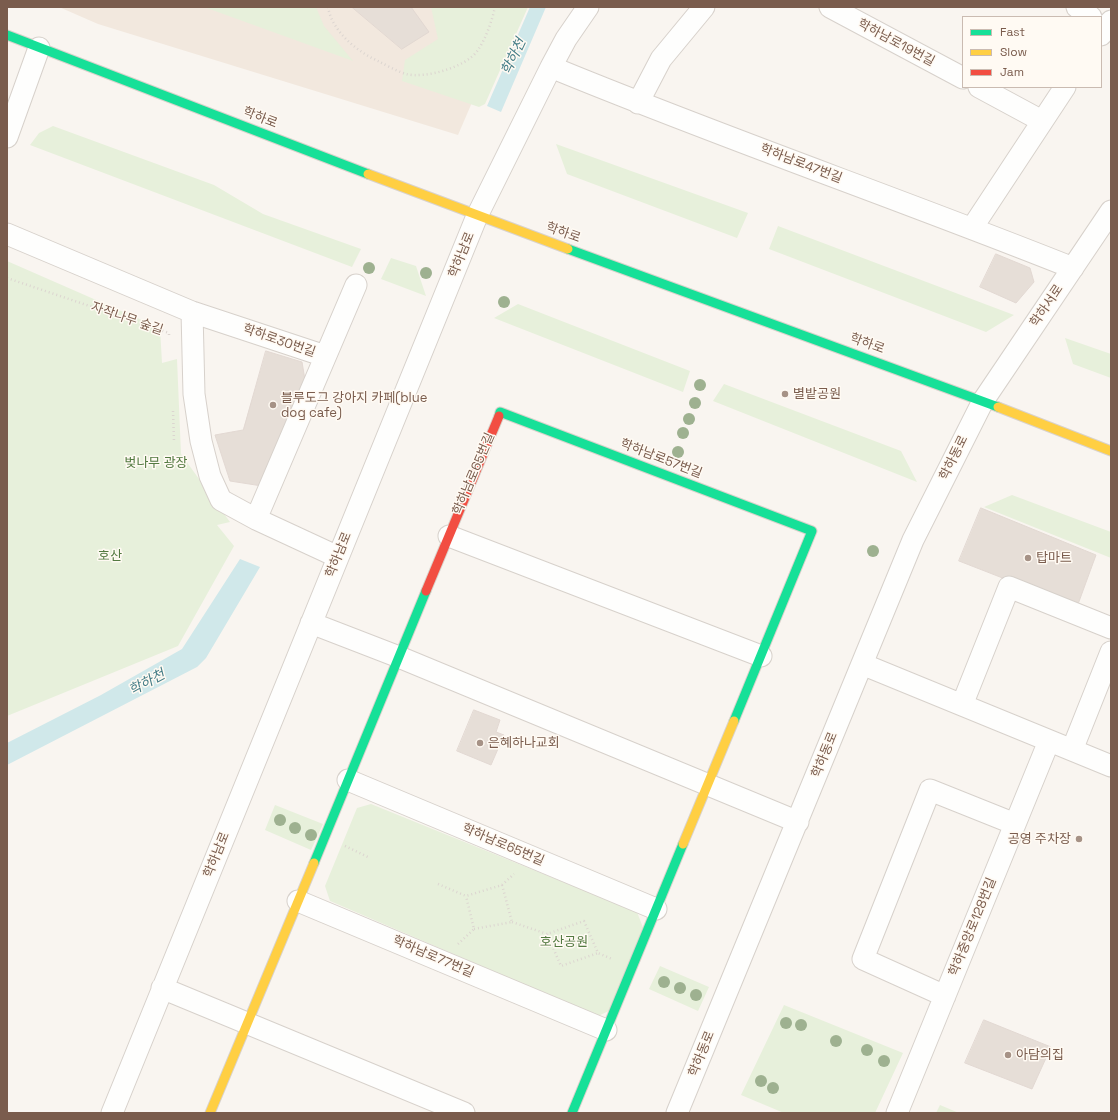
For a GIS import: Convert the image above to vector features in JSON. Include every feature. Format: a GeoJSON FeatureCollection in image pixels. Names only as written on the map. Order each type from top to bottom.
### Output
{"type":"FeatureCollection","features":[{"type":"Feature","properties":{"kind":"street","name":"학하남로"},"geometry":{"type":"LineString","coordinates":[[112,1113],[477,216],[551,67],[566,39],[588,7]]}},
{"type":"Feature","properties":{"kind":"street"},"geometry":{"type":"LineString","coordinates":[[638,103],[661,59],[704,7]]}},
{"type":"Feature","properties":{"kind":"street","name":"학하남로19번길"},"geometry":{"type":"LineString","coordinates":[[830,7],[962,77]]}},
{"type":"Feature","properties":{"kind":"street"},"geometry":{"type":"LineString","coordinates":[[1077,7],[1090,16]]}},
{"type":"Feature","properties":{"kind":"street","name":"학하로"},"geometry":{"type":"LineString","coordinates":[[7,35],[477,216],[983,400],[1111,451]]}},
{"type":"Feature","properties":{"kind":"street"},"geometry":{"type":"LineString","coordinates":[[7,137],[39,48]]}},
{"type":"Feature","properties":{"kind":"street","name":"학하남로47번길"},"geometry":{"type":"LineString","coordinates":[[551,67],[638,103],[972,228],[1072,268]]}},
{"type":"Feature","properties":{"kind":"street"},"geometry":{"type":"LineString","coordinates":[[981,88],[1042,121]]}},
{"type":"Feature","properties":{"kind":"street"},"geometry":{"type":"LineString","coordinates":[[972,228],[1064,88]]}},
{"type":"Feature","properties":{"kind":"street","name":"학하서로"},"geometry":{"type":"LineString","coordinates":[[983,400],[1111,211]]}},
{"type":"Feature","properties":{"kind":"street","name":"학하로30번길"},"geometry":{"type":"LineString","coordinates":[[7,234],[192,312],[325,356],[256,519]]}},
{"type":"Feature","properties":{"kind":"street"},"geometry":{"type":"LineString","coordinates":[[325,356],[356,285]]}},
{"type":"Feature","properties":{"kind":"street"},"geometry":{"type":"LineString","coordinates":[[192,312],[194,394],[210,476],[220,500],[256,519],[338,557]]}},
{"type":"Feature","properties":{"kind":"street","name":"학하동로"},"geometry":{"type":"LineString","coordinates":[[678,1113],[913,540],[983,400]]}},
{"type":"Feature","properties":{"kind":"street","name":"학하남로57번길"},"geometry":{"type":"LineString","coordinates":[[500,412],[812,531],[760,656]]}},
{"type":"Feature","properties":{"kind":"street","name":"학하남로65번길"},"geometry":{"type":"LineString","coordinates":[[500,412],[348,780],[656,909]]}},
{"type":"Feature","properties":{"kind":"street"},"geometry":{"type":"LineString","coordinates":[[449,536],[760,656],[572,1113]]}},
{"type":"Feature","properties":{"kind":"street"},"geometry":{"type":"LineString","coordinates":[[962,705],[1010,587],[1111,628]]}},
{"type":"Feature","properties":{"kind":"street"},"geometry":{"type":"LineString","coordinates":[[311,623],[399,657],[798,822]]}},
{"type":"Feature","properties":{"kind":"street"},"geometry":{"type":"LineString","coordinates":[[1072,750],[1111,652]]}},
{"type":"Feature","properties":{"kind":"street"},"geometry":{"type":"LineString","coordinates":[[862,664],[1111,766]]}},
{"type":"Feature","properties":{"kind":"street","name":"학하중앙로128번길"},"geometry":{"type":"LineString","coordinates":[[897,1113],[1049,741]]}},
{"type":"Feature","properties":{"kind":"street"},"geometry":{"type":"LineString","coordinates":[[210,1113],[348,780]]}},
{"type":"Feature","properties":{"kind":"street"},"geometry":{"type":"LineString","coordinates":[[945,996],[862,959],[930,790],[1015,824]]}},
{"type":"Feature","properties":{"kind":"street","name":"학하남로77번길"},"geometry":{"type":"LineString","coordinates":[[298,901],[606,1030]]}},
{"type":"Feature","properties":{"kind":"street"},"geometry":{"type":"LineString","coordinates":[[162,988],[464,1113]]}},
{"type":"Feature","properties":{"kind":"path"},"geometry":{"type":"LineString","coordinates":[[328,7],[330,18],[357,50],[406,74],[431,75],[457,65],[478,51],[493,18],[494,7]]}},
{"type":"Feature","properties":{"kind":"path","name":"자작나무 숲길"},"geometry":{"type":"LineString","coordinates":[[7,278],[169,333],[169,341]]}},
{"type":"Feature","properties":{"kind":"path"},"geometry":{"type":"LineString","coordinates":[[172,410],[174,441]]}},
{"type":"Feature","properties":{"kind":"path"},"geometry":{"type":"LineString","coordinates":[[344,846],[368,857]]}},
{"type":"Feature","properties":{"kind":"path"},"geometry":{"type":"LineString","coordinates":[[438,884],[466,896],[502,885],[516,872]]}},
{"type":"Feature","properties":{"kind":"path"},"geometry":{"type":"LineString","coordinates":[[502,885],[512,922]]}},
{"type":"Feature","properties":{"kind":"path"},"geometry":{"type":"LineString","coordinates":[[466,896],[474,929]]}},
{"type":"Feature","properties":{"kind":"path"},"geometry":{"type":"LineString","coordinates":[[453,949],[474,929],[512,922],[547,934],[584,921],[598,953],[616,962]]}},
{"type":"Feature","properties":{"kind":"path"},"geometry":{"type":"LineString","coordinates":[[547,934],[561,966],[598,953]]}},
{"type":"Feature","properties":{"kind":"shaded area"},"geometry":{"type":"Polygon","coordinates":[[[59,7],[513,7],[458,135],[98,24],[59,7]]]}},
{"type":"Feature","properties":{"kind":"green space"},"geometry":{"type":"Polygon","coordinates":[[[204,7],[316,7],[324,26],[353,61],[204,7]]]}},
{"type":"Feature","properties":{"kind":"green space"},"geometry":{"type":"Polygon","coordinates":[[[431,7],[528,7],[485,104],[479,107],[402,81],[405,60],[438,39],[431,7]]]}},
{"type":"Feature","properties":{"kind":"green space"},"geometry":{"type":"Polygon","coordinates":[[[53,126],[214,185],[263,214],[361,249],[352,267],[30,145],[39,133],[53,126]]]}},
{"type":"Feature","properties":{"kind":"green space"},"geometry":{"type":"Polygon","coordinates":[[[556,144],[748,213],[737,238],[567,174],[556,144]]]}},
{"type":"Feature","properties":{"kind":"green space"},"geometry":{"type":"Polygon","coordinates":[[[778,226],[1014,315],[986,332],[769,249],[778,226]]]}},
{"type":"Feature","properties":{"kind":"green space"},"geometry":{"type":"Polygon","coordinates":[[[391,258],[416,266],[426,296],[381,279],[391,258]]]}},
{"type":"Feature","properties":{"kind":"green space","name":"호산"},"geometry":{"type":"Polygon","coordinates":[[[7,261],[160,328],[162,363],[177,359],[181,454],[230,522],[217,525],[234,546],[178,646],[7,716],[7,261]]]}},
{"type":"Feature","properties":{"kind":"green space"},"geometry":{"type":"Polygon","coordinates":[[[518,304],[690,371],[683,392],[494,318],[518,304]]]}},
{"type":"Feature","properties":{"kind":"green space"},"geometry":{"type":"Polygon","coordinates":[[[1065,338],[1111,354],[1111,378],[1073,364],[1065,338]]]}},
{"type":"Feature","properties":{"kind":"green space"},"geometry":{"type":"Polygon","coordinates":[[[724,384],[901,451],[917,482],[713,401],[724,384]]]}},
{"type":"Feature","properties":{"kind":"green space"},"geometry":{"type":"Polygon","coordinates":[[[1012,495],[1111,532],[1111,558],[984,507],[1012,495]]]}},
{"type":"Feature","properties":{"kind":"green space","name":"호산공원"},"geometry":{"type":"Polygon","coordinates":[[[371,804],[637,912],[644,930],[611,1010],[598,1016],[330,901],[325,886],[357,808],[371,804]]]}},
{"type":"Feature","properties":{"kind":"green space"},"geometry":{"type":"Polygon","coordinates":[[[275,805],[323,824],[311,850],[265,830],[275,805]]]}},
{"type":"Feature","properties":{"kind":"green space"},"geometry":{"type":"Polygon","coordinates":[[[660,966],[709,987],[698,1011],[649,989],[660,966]]]}},
{"type":"Feature","properties":{"kind":"green space"},"geometry":{"type":"Polygon","coordinates":[[[784,1005],[903,1053],[875,1113],[784,1113],[741,1095],[784,1005]]]}},
{"type":"Feature","properties":{"kind":"green space"},"geometry":{"type":"Polygon","coordinates":[[[940,1105],[959,1113],[936,1113],[940,1105]]]}},
{"type":"Feature","properties":{"kind":"water","name":"학하천"},"geometry":{"type":"Polygon","coordinates":[[[530,7],[546,7],[501,112],[487,106],[530,7]]]}},
{"type":"Feature","properties":{"kind":"water","name":"학하천"},"geometry":{"type":"Polygon","coordinates":[[[240,559],[260,567],[206,658],[197,667],[7,765],[7,743],[101,695],[182,649],[240,559]]]}},
{"type":"Feature","properties":{"kind":"building"},"geometry":{"type":"Polygon","coordinates":[[[352,7],[411,7],[429,32],[402,49],[352,7]]]}},
{"type":"Feature","properties":{"kind":"building"},"geometry":{"type":"Polygon","coordinates":[[[996,254],[1030,268],[1034,282],[1016,303],[980,287],[996,254]]]}},
{"type":"Feature","properties":{"kind":"building","name":"블루도그 강아지 카페(blue dog cafe)"},"geometry":{"type":"Polygon","coordinates":[[[266,351],[302,362],[305,380],[262,486],[230,481],[215,435],[243,430],[266,351]]]}},
{"type":"Feature","properties":{"kind":"building","name":"탑마트"},"geometry":{"type":"Polygon","coordinates":[[[981,508],[1096,555],[1077,607],[959,561],[981,508]]]}},
{"type":"Feature","properties":{"kind":"building","name":"은혜하나교회"},"geometry":{"type":"Polygon","coordinates":[[[474,710],[500,720],[496,732],[504,735],[491,765],[457,751],[474,710]]]}},
{"type":"Feature","properties":{"kind":"building","name":"아담의집"},"geometry":{"type":"Polygon","coordinates":[[[984,1020],[1051,1047],[1032,1089],[965,1063],[984,1020]]]}},
{"type":"Feature","properties":{"kind":"traffic: fast"},"geometry":{"type":"LineString","coordinates":[[7,35],[368,174]]}},
{"type":"Feature","properties":{"kind":"traffic: fast"},"geometry":{"type":"LineString","coordinates":[[568,249],[998,407]]}},
{"type":"Feature","properties":{"kind":"traffic: fast"},"geometry":{"type":"LineString","coordinates":[[499,416],[500,412],[812,531],[734,721]]}},
{"type":"Feature","properties":{"kind":"traffic: fast"},"geometry":{"type":"LineString","coordinates":[[314,863],[426,591]]}},
{"type":"Feature","properties":{"kind":"traffic: fast"},"geometry":{"type":"LineString","coordinates":[[572,1113],[683,844]]}},
{"type":"Feature","properties":{"kind":"traffic: slow"},"geometry":{"type":"LineString","coordinates":[[368,174],[568,249]]}},
{"type":"Feature","properties":{"kind":"traffic: slow"},"geometry":{"type":"LineString","coordinates":[[998,407],[1111,451]]}},
{"type":"Feature","properties":{"kind":"traffic: slow"},"geometry":{"type":"LineString","coordinates":[[683,844],[734,721]]}},
{"type":"Feature","properties":{"kind":"traffic: slow"},"geometry":{"type":"LineString","coordinates":[[210,1113],[314,863]]}},
{"type":"Feature","properties":{"kind":"traffic: jam"},"geometry":{"type":"LineString","coordinates":[[426,591],[499,416]]}},
{"type":"Feature","properties":{"kind":"place","name":"별밭공원"},"geometry":{"type":"Point","coordinates":[785,394]}},
{"type":"Feature","properties":{"kind":"place","name":"블루도그 강아지 카페(blue dog cafe)"},"geometry":{"type":"Point","coordinates":[273,405]}},
{"type":"Feature","properties":{"kind":"place","name":"탑마트"},"geometry":{"type":"Point","coordinates":[1028,558]}},
{"type":"Feature","properties":{"kind":"place","name":"은혜하나교회"},"geometry":{"type":"Point","coordinates":[480,743]}},
{"type":"Feature","properties":{"kind":"place","name":"공영 주차장"},"geometry":{"type":"Point","coordinates":[1079,839]}},
{"type":"Feature","properties":{"kind":"place","name":"아담의집"},"geometry":{"type":"Point","coordinates":[1008,1055]}},
{"type":"Feature","properties":{"kind":"park label","name":"벚나무 광장"},"geometry":{"type":"Point","coordinates":[156,463]}}]}
